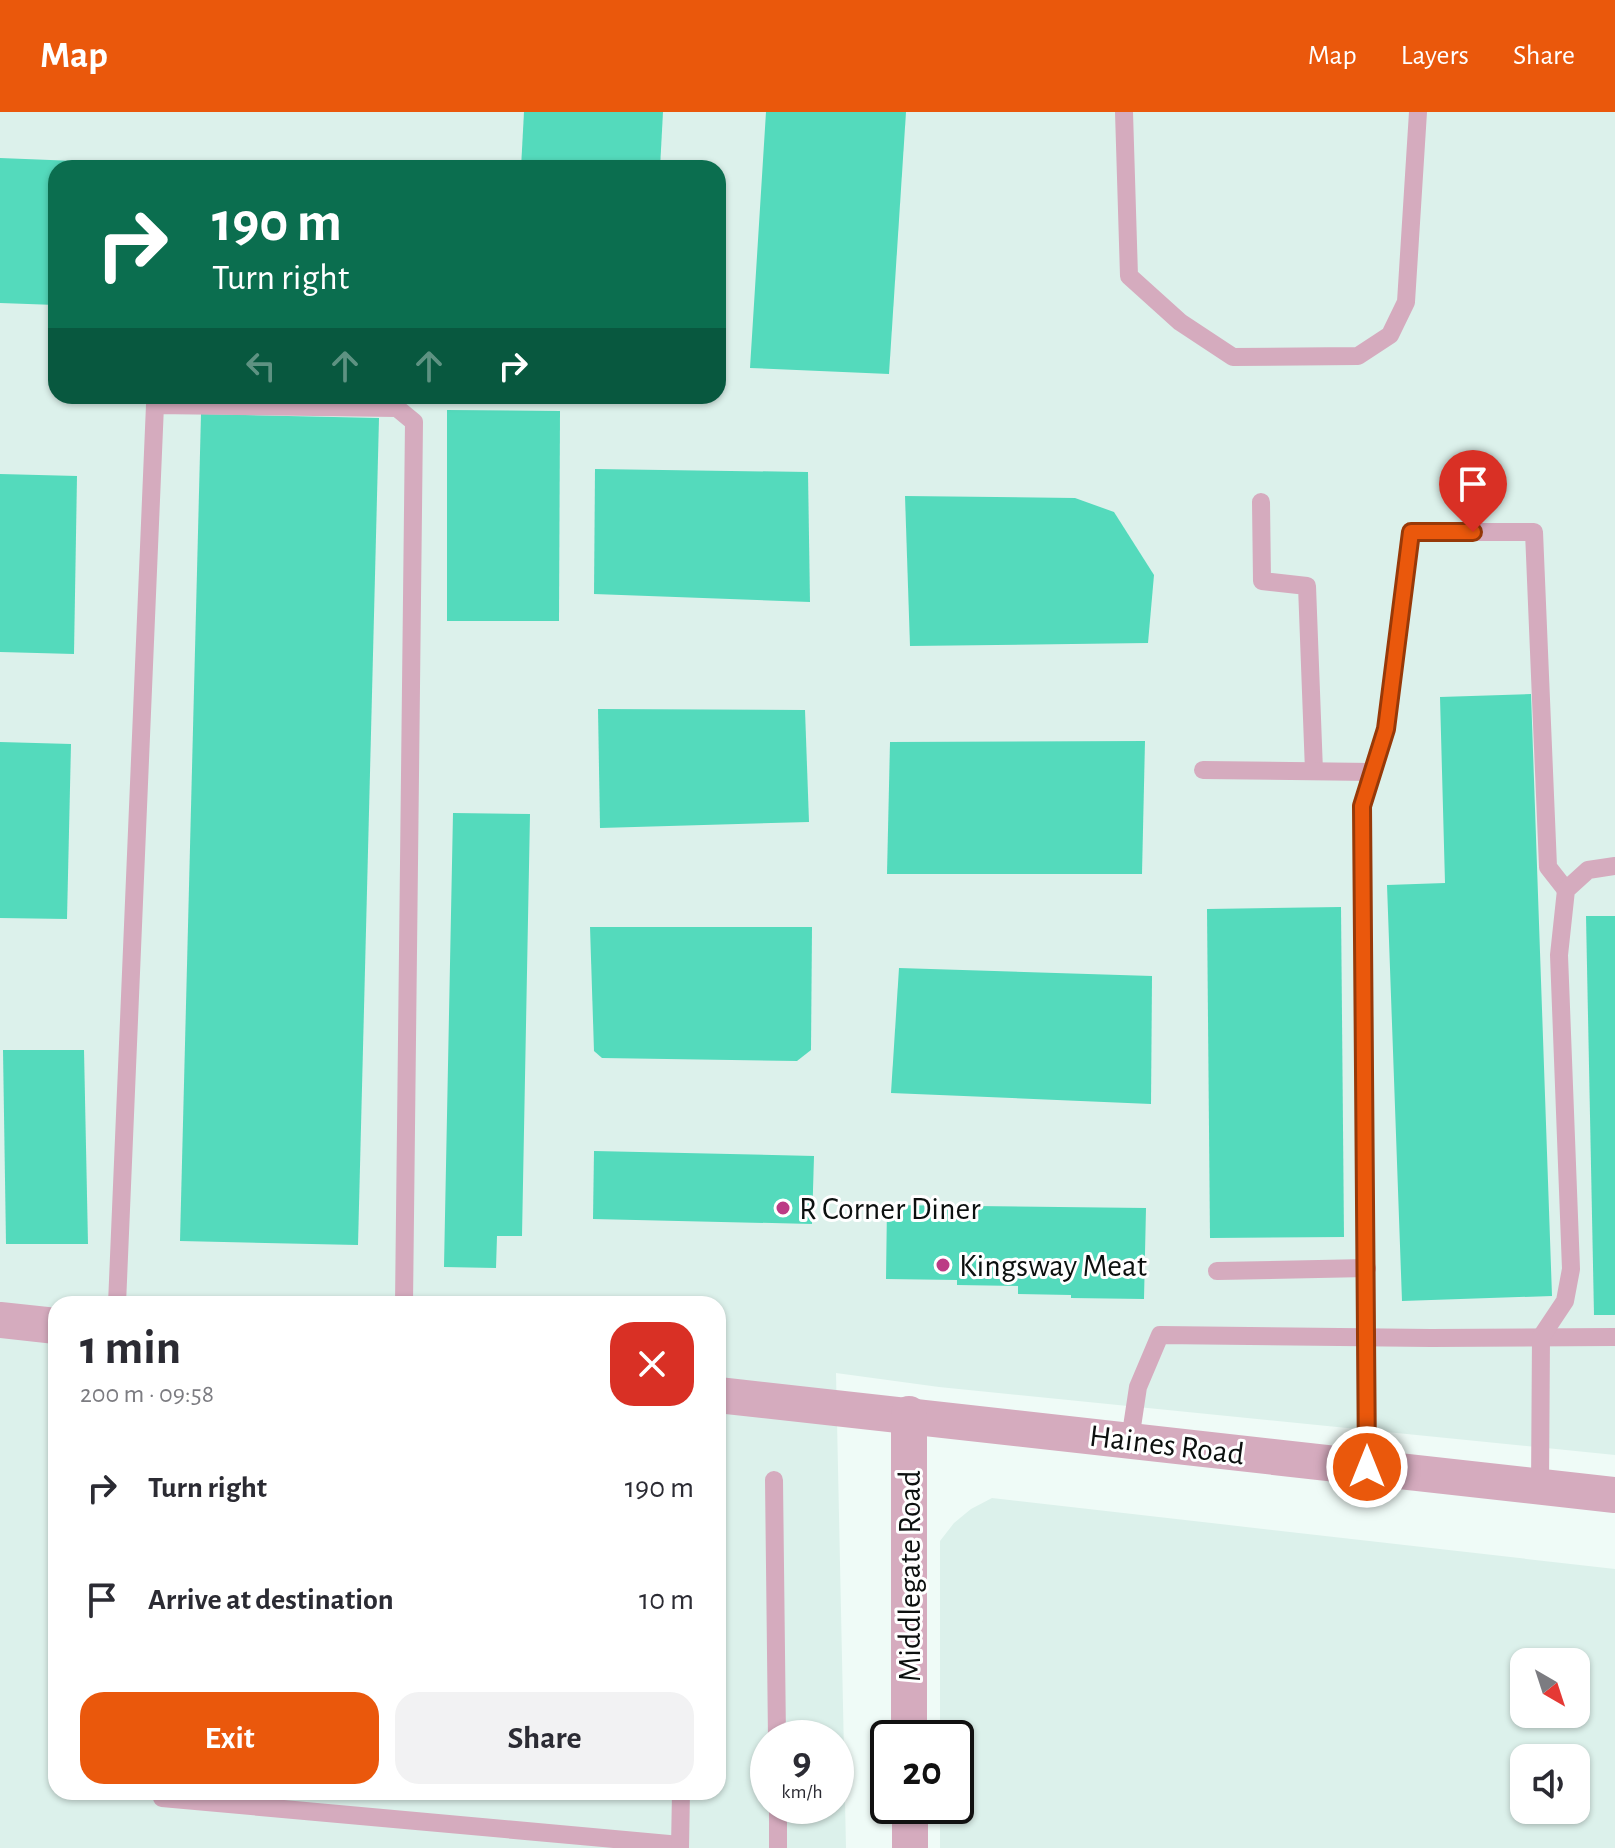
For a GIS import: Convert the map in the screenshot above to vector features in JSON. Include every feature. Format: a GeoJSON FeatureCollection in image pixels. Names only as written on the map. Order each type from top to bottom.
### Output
{"type":"FeatureCollection","features":[{"type":"Feature","properties":{"kind":"street"},"geometry":{"type":"LineString","coordinates":[[0,1320],[48,1325]]}},
{"type":"Feature","properties":{"kind":"street","name":"Haines Road"},"geometry":{"type":"LineString","coordinates":[[726,1396],[1615,1495]]}},
{"type":"Feature","properties":{"kind":"street","name":"Middlegate Road"},"geometry":{"type":"LineString","coordinates":[[909,1414],[909,1720]]}},
{"type":"Feature","properties":{"kind":"street"},"geometry":{"type":"LineString","coordinates":[[910,1824],[910,1848]]}},
{"type":"Feature","properties":{"kind":"lane"},"geometry":{"type":"LineString","coordinates":[[1124,112],[1129,276],[1180,322],[1233,357],[1358,356],[1390,335],[1406,302],[1418,112]]}},
{"type":"Feature","properties":{"kind":"lane"},"geometry":{"type":"LineString","coordinates":[[117,1296],[155,405],[397,408],[414,422],[404,1296]]}},
{"type":"Feature","properties":{"kind":"lane"},"geometry":{"type":"LineString","coordinates":[[1261,502],[1262,581],[1307,586],[1314,771]]}},
{"type":"Feature","properties":{"kind":"lane"},"geometry":{"type":"LineString","coordinates":[[1367,1467],[1362,806],[1386,729],[1411,532],[1534,532],[1548,867],[1566,890]]}},
{"type":"Feature","properties":{"kind":"lane"},"geometry":{"type":"LineString","coordinates":[[1203,770],[1373,772]]}},
{"type":"Feature","properties":{"kind":"lane"},"geometry":{"type":"LineString","coordinates":[[1540,1486],[1541,1337],[1565,1301],[1571,1269],[1559,955],[1566,890],[1588,870],[1615,866]]}},
{"type":"Feature","properties":{"kind":"lane"},"geometry":{"type":"LineString","coordinates":[[1217,1271],[1367,1268]]}},
{"type":"Feature","properties":{"kind":"lane"},"geometry":{"type":"LineString","coordinates":[[1130,1440],[1138,1387],[1160,1335],[1615,1337]]}},
{"type":"Feature","properties":{"kind":"lane"},"geometry":{"type":"LineString","coordinates":[[774,1480],[777,1720]]}},
{"type":"Feature","properties":{"kind":"lane"},"geometry":{"type":"LineString","coordinates":[[184,1800],[680,1846],[681,1800]]}},
{"type":"Feature","properties":{"kind":"lane"},"geometry":{"type":"LineString","coordinates":[[778,1824],[778,1848]]}},
{"type":"Feature","properties":{"kind":"shaded area"},"geometry":{"type":"Polygon","coordinates":[[[0,112],[1615,112],[1615,1455],[939,1387],[836,1373],[843,1720],[750,1720],[750,1824],[845,1824],[846,1848],[0,1848],[0,112]]]}},
{"type":"Feature","properties":{"kind":"shaded area"},"geometry":{"type":"Polygon","coordinates":[[[992,1498],[1615,1569],[1615,1848],[940,1848],[940,1824],[974,1824],[974,1720],[940,1720],[940,1541],[954,1523],[992,1498]]]}},
{"type":"Feature","properties":{"kind":"building"},"geometry":{"type":"Polygon","coordinates":[[[524,112],[663,112],[660,160],[521,160],[524,112]]]}},
{"type":"Feature","properties":{"kind":"building"},"geometry":{"type":"Polygon","coordinates":[[[766,112],[906,112],[889,374],[750,368],[766,112]]]}},
{"type":"Feature","properties":{"kind":"building"},"geometry":{"type":"Polygon","coordinates":[[[0,158],[50,160],[48,305],[0,303],[0,158]]]}},
{"type":"Feature","properties":{"kind":"building"},"geometry":{"type":"Polygon","coordinates":[[[447,410],[560,411],[559,621],[447,621],[447,410]]]}},
{"type":"Feature","properties":{"kind":"building"},"geometry":{"type":"Polygon","coordinates":[[[201,414],[379,418],[358,1245],[180,1241],[201,414]]]}},
{"type":"Feature","properties":{"kind":"building"},"geometry":{"type":"Polygon","coordinates":[[[595,469],[808,472],[810,602],[594,594],[595,469]]]}},
{"type":"Feature","properties":{"kind":"building"},"geometry":{"type":"Polygon","coordinates":[[[0,474],[77,476],[74,654],[0,652],[0,474]]]}},
{"type":"Feature","properties":{"kind":"building"},"geometry":{"type":"Polygon","coordinates":[[[905,496],[1075,498],[1114,512],[1154,575],[1148,643],[910,646],[905,496]]]}},
{"type":"Feature","properties":{"kind":"building"},"geometry":{"type":"Polygon","coordinates":[[[1531,694],[1552,1296],[1402,1301],[1387,885],[1445,883],[1440,697],[1531,694]]]}},
{"type":"Feature","properties":{"kind":"building"},"geometry":{"type":"Polygon","coordinates":[[[598,709],[805,710],[809,822],[600,828],[598,709]]]}},
{"type":"Feature","properties":{"kind":"building"},"geometry":{"type":"Polygon","coordinates":[[[1145,741],[1142,874],[887,874],[890,742],[1145,741]]]}},
{"type":"Feature","properties":{"kind":"building"},"geometry":{"type":"Polygon","coordinates":[[[0,742],[71,744],[67,919],[0,918],[0,742]]]}},
{"type":"Feature","properties":{"kind":"building"},"geometry":{"type":"Polygon","coordinates":[[[453,813],[530,814],[522,1236],[497,1236],[496,1268],[444,1267],[453,813]]]}},
{"type":"Feature","properties":{"kind":"building"},"geometry":{"type":"Polygon","coordinates":[[[1341,907],[1344,1237],[1210,1238],[1207,909],[1341,907]]]}},
{"type":"Feature","properties":{"kind":"building"},"geometry":{"type":"Polygon","coordinates":[[[1586,916],[1615,916],[1615,1315],[1594,1315],[1586,916]]]}},
{"type":"Feature","properties":{"kind":"building"},"geometry":{"type":"Polygon","coordinates":[[[590,927],[812,927],[811,1050],[797,1061],[602,1058],[594,1051],[590,927]]]}},
{"type":"Feature","properties":{"kind":"building"},"geometry":{"type":"Polygon","coordinates":[[[899,968],[1152,976],[1151,1104],[891,1093],[899,968]]]}},
{"type":"Feature","properties":{"kind":"building"},"geometry":{"type":"Polygon","coordinates":[[[3,1050],[84,1050],[88,1244],[6,1244],[3,1050]]]}},
{"type":"Feature","properties":{"kind":"building"},"geometry":{"type":"Polygon","coordinates":[[[594,1151],[814,1156],[812,1224],[593,1219],[594,1151]]]}},
{"type":"Feature","properties":{"kind":"building"},"geometry":{"type":"Polygon","coordinates":[[[887,1205],[1146,1208],[1144,1299],[1018,1294],[1018,1286],[957,1285],[957,1280],[886,1279],[887,1205]]]}},
{"type":"Feature","properties":{"kind":"place","name":"R Corner Diner"},"geometry":{"type":"Point","coordinates":[783,1208]}},
{"type":"Feature","properties":{"kind":"place","name":"Kingsway Meat"},"geometry":{"type":"Point","coordinates":[943,1265]}},
{"type":"Feature","properties":{"kind":"route"},"geometry":{"type":"LineString","coordinates":[[1367,1467],[1362,806],[1386,729],[1411,532],[1473,532]]}}]}
